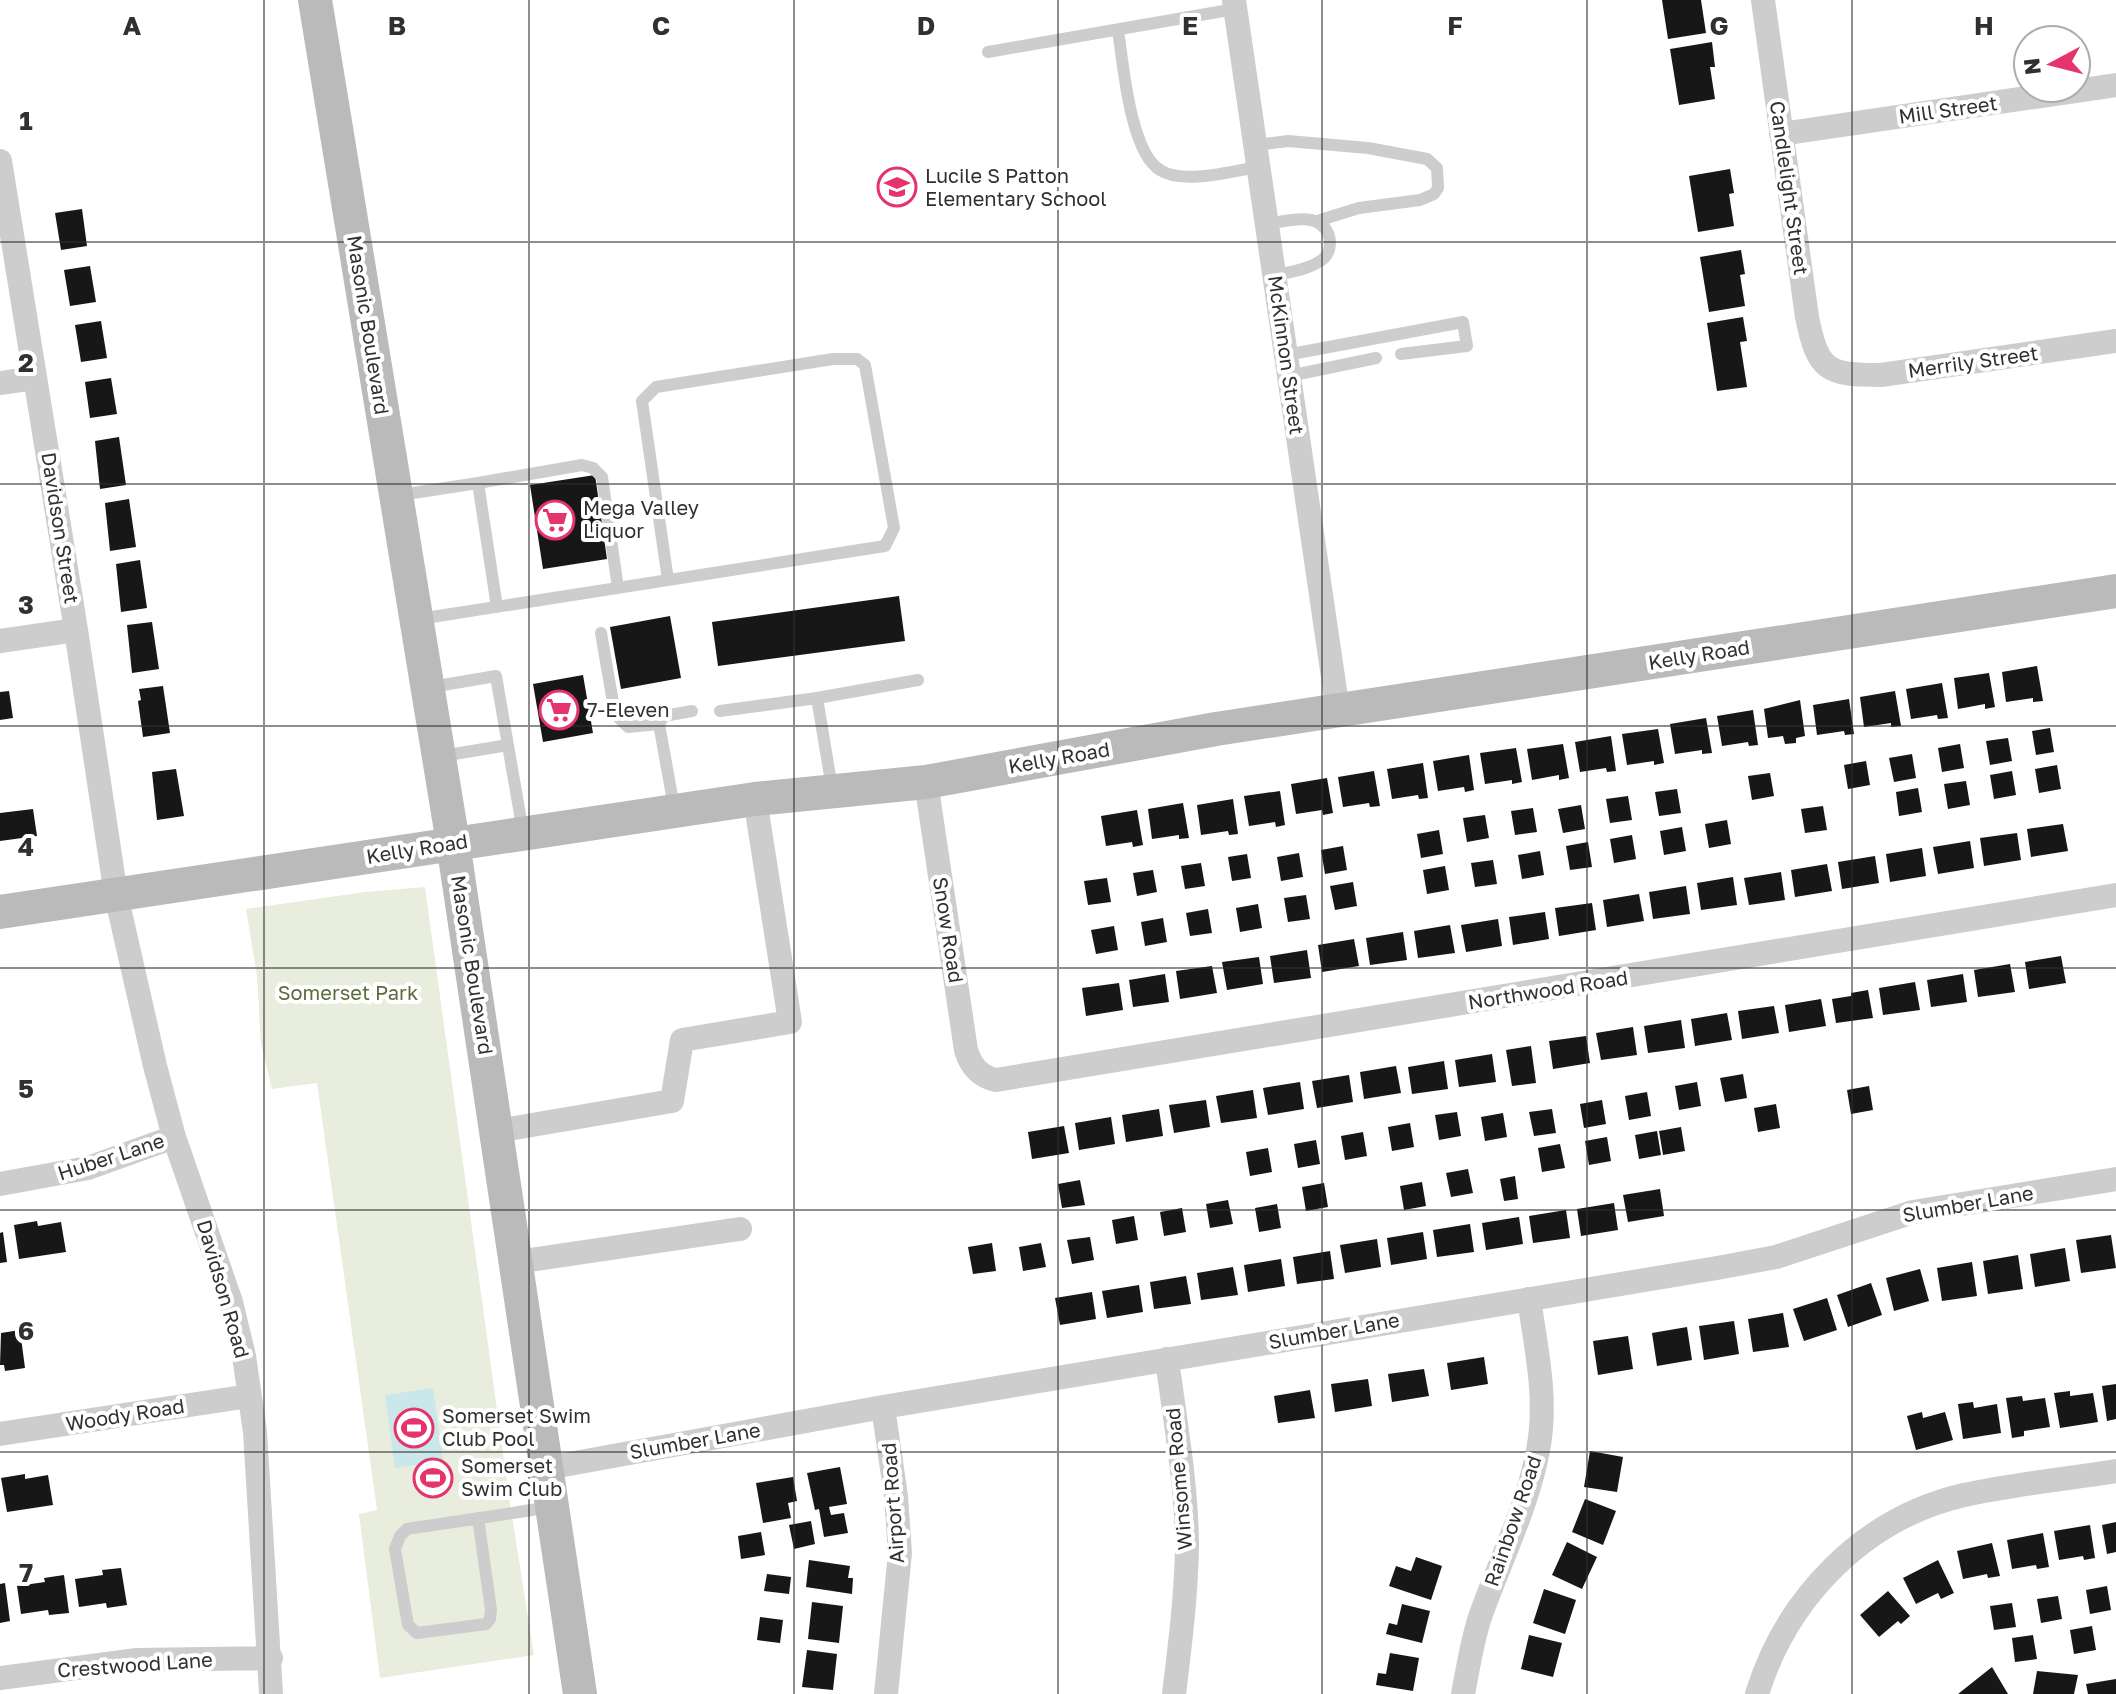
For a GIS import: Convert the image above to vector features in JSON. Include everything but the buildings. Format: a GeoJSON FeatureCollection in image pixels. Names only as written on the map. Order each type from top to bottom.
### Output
{"type":"FeatureCollection","features":[{"type":"Feature","properties":{"kind":"street","name":"Masonic Boulevard"},"geometry":{"type":"LineString","coordinates":[[315,0],[453,843],[516,1262],[542,1489],[580,1694]]}},
{"type":"Feature","properties":{"kind":"street","name":"Candlelight Street"},"geometry":{"type":"LineString","coordinates":[[1763,0],[1811,338],[1830,370]]}},
{"type":"Feature","properties":{"kind":"street","name":"McKinnon Street"},"geometry":{"type":"LineString","coordinates":[[1235,4],[1338,711]]}},
{"type":"Feature","properties":{"kind":"street","name":"Mill Street"},"geometry":{"type":"LineString","coordinates":[[1781,134],[2116,85]]}},
{"type":"Feature","properties":{"kind":"street","name":"Davidson Street"},"geometry":{"type":"LineString","coordinates":[[0,161],[116,895]]}},
{"type":"Feature","properties":{"kind":"street","name":"Merrily Street"},"geometry":{"type":"LineString","coordinates":[[1830,370],[1851,375],[1913,371],[2116,341]]}},
{"type":"Feature","properties":{"kind":"street"},"geometry":{"type":"LineString","coordinates":[[0,383],[35,378]]}},
{"type":"Feature","properties":{"kind":"street","name":"Kelly Road"},"geometry":{"type":"LineString","coordinates":[[0,912],[755,799],[926,782],[1216,729],[2116,591]]}},
{"type":"Feature","properties":{"kind":"street"},"geometry":{"type":"LineString","coordinates":[[0,641],[76,630]]}},
{"type":"Feature","properties":{"kind":"street","name":"Snow Road"},"geometry":{"type":"LineString","coordinates":[[926,782],[966,1050],[969,1060],[980,1074]]}},
{"type":"Feature","properties":{"kind":"street"},"geometry":{"type":"LineString","coordinates":[[497,1131],[672,1101],[682,1040],[790,1022],[755,799]]}},
{"type":"Feature","properties":{"kind":"street","name":"Davidson Road"},"geometry":{"type":"LineString","coordinates":[[116,895],[174,1137],[231,1302],[244,1356],[255,1432],[271,1694]]}},
{"type":"Feature","properties":{"kind":"street","name":"Northwood Road"},"geometry":{"type":"LineString","coordinates":[[980,1074],[1007,1080],[2116,895]]}},
{"type":"Feature","properties":{"kind":"street","name":"Huber Lane"},"geometry":{"type":"LineString","coordinates":[[0,1184],[88,1168],[174,1137]]}},
{"type":"Feature","properties":{"kind":"street","name":"Slumber Lane"},"geometry":{"type":"LineString","coordinates":[[542,1489],[883,1407],[1776,1257],[1913,1212],[2116,1179]]}},
{"type":"Feature","properties":{"kind":"street"},"geometry":{"type":"LineString","coordinates":[[516,1262],[740,1229]]}},
{"type":"Feature","properties":{"kind":"street","name":"Rainbow Road"},"geometry":{"type":"LineString","coordinates":[[1463,1694],[1478,1621],[1532,1478],[1539,1448],[1541,1380],[1529,1299]]}},
{"type":"Feature","properties":{"kind":"street","name":"Winsome Road"},"geometry":{"type":"LineString","coordinates":[[1167,1359],[1185,1494],[1187,1546],[1185,1599],[1174,1694]]}},
{"type":"Feature","properties":{"kind":"street","name":"Woody Road"},"geometry":{"type":"LineString","coordinates":[[0,1434],[249,1396]]}},
{"type":"Feature","properties":{"kind":"street","name":"Airport Road"},"geometry":{"type":"LineString","coordinates":[[883,1407],[896,1496],[900,1553],[886,1694]]}},
{"type":"Feature","properties":{"kind":"street"},"geometry":{"type":"LineString","coordinates":[[1757,1694],[1780,1637],[1799,1605],[1857,1546],[1927,1507],[1964,1495],[2116,1471]]}},
{"type":"Feature","properties":{"kind":"street","name":"Crestwood Lane"},"geometry":{"type":"LineString","coordinates":[[0,1678],[137,1660],[271,1658]]}},
{"type":"Feature","properties":{"kind":"lane"},"geometry":{"type":"LineString","coordinates":[[988,52],[1118,30],[1235,4]]}},
{"type":"Feature","properties":{"kind":"lane"},"geometry":{"type":"LineString","coordinates":[[1118,30],[1137,136],[1160,170],[1181,176],[1203,176],[1288,141],[1368,148],[1427,159],[1437,168],[1438,188],[1434,194],[1420,200],[1359,208],[1317,221],[1299,219],[1267,224]]}},
{"type":"Feature","properties":{"kind":"lane"},"geometry":{"type":"LineString","coordinates":[[1274,276],[1325,258],[1331,244],[1327,230],[1317,221]]}},
{"type":"Feature","properties":{"kind":"lane"},"geometry":{"type":"LineString","coordinates":[[1287,365],[1463,322],[1467,346],[1401,354]]}},
{"type":"Feature","properties":{"kind":"lane"},"geometry":{"type":"LineString","coordinates":[[1287,365],[1376,358]]}},
{"type":"Feature","properties":{"kind":"lane"},"geometry":{"type":"LineString","coordinates":[[416,620],[885,546],[894,528],[865,365],[857,359],[833,359],[656,387],[642,401],[668,580]]}},
{"type":"Feature","properties":{"kind":"lane"},"geometry":{"type":"LineString","coordinates":[[396,496],[582,465],[593,468],[602,477],[618,588]]}},
{"type":"Feature","properties":{"kind":"lane"},"geometry":{"type":"LineString","coordinates":[[478,483],[497,607]]}},
{"type":"Feature","properties":{"kind":"lane"},"geometry":{"type":"LineString","coordinates":[[601,633],[615,714],[628,727],[659,724]]}},
{"type":"Feature","properties":{"kind":"lane"},"geometry":{"type":"LineString","coordinates":[[427,688],[496,676],[523,832]]}},
{"type":"Feature","properties":{"kind":"lane"},"geometry":{"type":"LineString","coordinates":[[720,711],[918,680]]}},
{"type":"Feature","properties":{"kind":"lane"},"geometry":{"type":"LineString","coordinates":[[817,698],[833,791]]}},
{"type":"Feature","properties":{"kind":"lane"},"geometry":{"type":"LineString","coordinates":[[675,811],[659,724],[664,716],[692,711]]}},
{"type":"Feature","properties":{"kind":"lane"},"geometry":{"type":"LineString","coordinates":[[439,757],[508,745]]}},
{"type":"Feature","properties":{"kind":"lane"},"geometry":{"type":"LineString","coordinates":[[478,1518],[490,1619],[486,1624],[417,1633],[408,1625],[395,1549],[400,1536],[407,1529],[478,1518],[542,1489]]}},
{"type":"Feature","properties":{"kind":"path"},"geometry":{"type":"LineString","coordinates":[[511,1493],[542,1489]]}},
{"type":"Feature","properties":{"kind":"green space","name":"Somerset Park"},"geometry":{"type":"Polygon","coordinates":[[[425,887],[509,1497],[534,1655],[380,1678],[359,1514],[377,1510],[317,1083],[272,1089],[261,1044],[257,976],[246,909],[425,887]]]}},
{"type":"Feature","properties":{"kind":"water","name":"Somerset Swim Club Pool"},"geometry":{"type":"Polygon","coordinates":[[[433,1388],[443,1461],[395,1468],[385,1395],[433,1388]]]}},
{"type":"Feature","properties":{"kind":"place","name":"Lucile S Patton Elementary School"},"geometry":{"type":"Point","coordinates":[897,187]}},
{"type":"Feature","properties":{"kind":"place","name":"Mega Valley Liquor"},"geometry":{"type":"Point","coordinates":[555,520]}},
{"type":"Feature","properties":{"kind":"place","name":"7-Eleven"},"geometry":{"type":"Point","coordinates":[559,710]}},
{"type":"Feature","properties":{"kind":"place","name":"Somerset Swim Club Pool"},"geometry":{"type":"Point","coordinates":[414,1428]}},
{"type":"Feature","properties":{"kind":"place","name":"Somerset Swim Club"},"geometry":{"type":"Point","coordinates":[433,1478]}}]}
